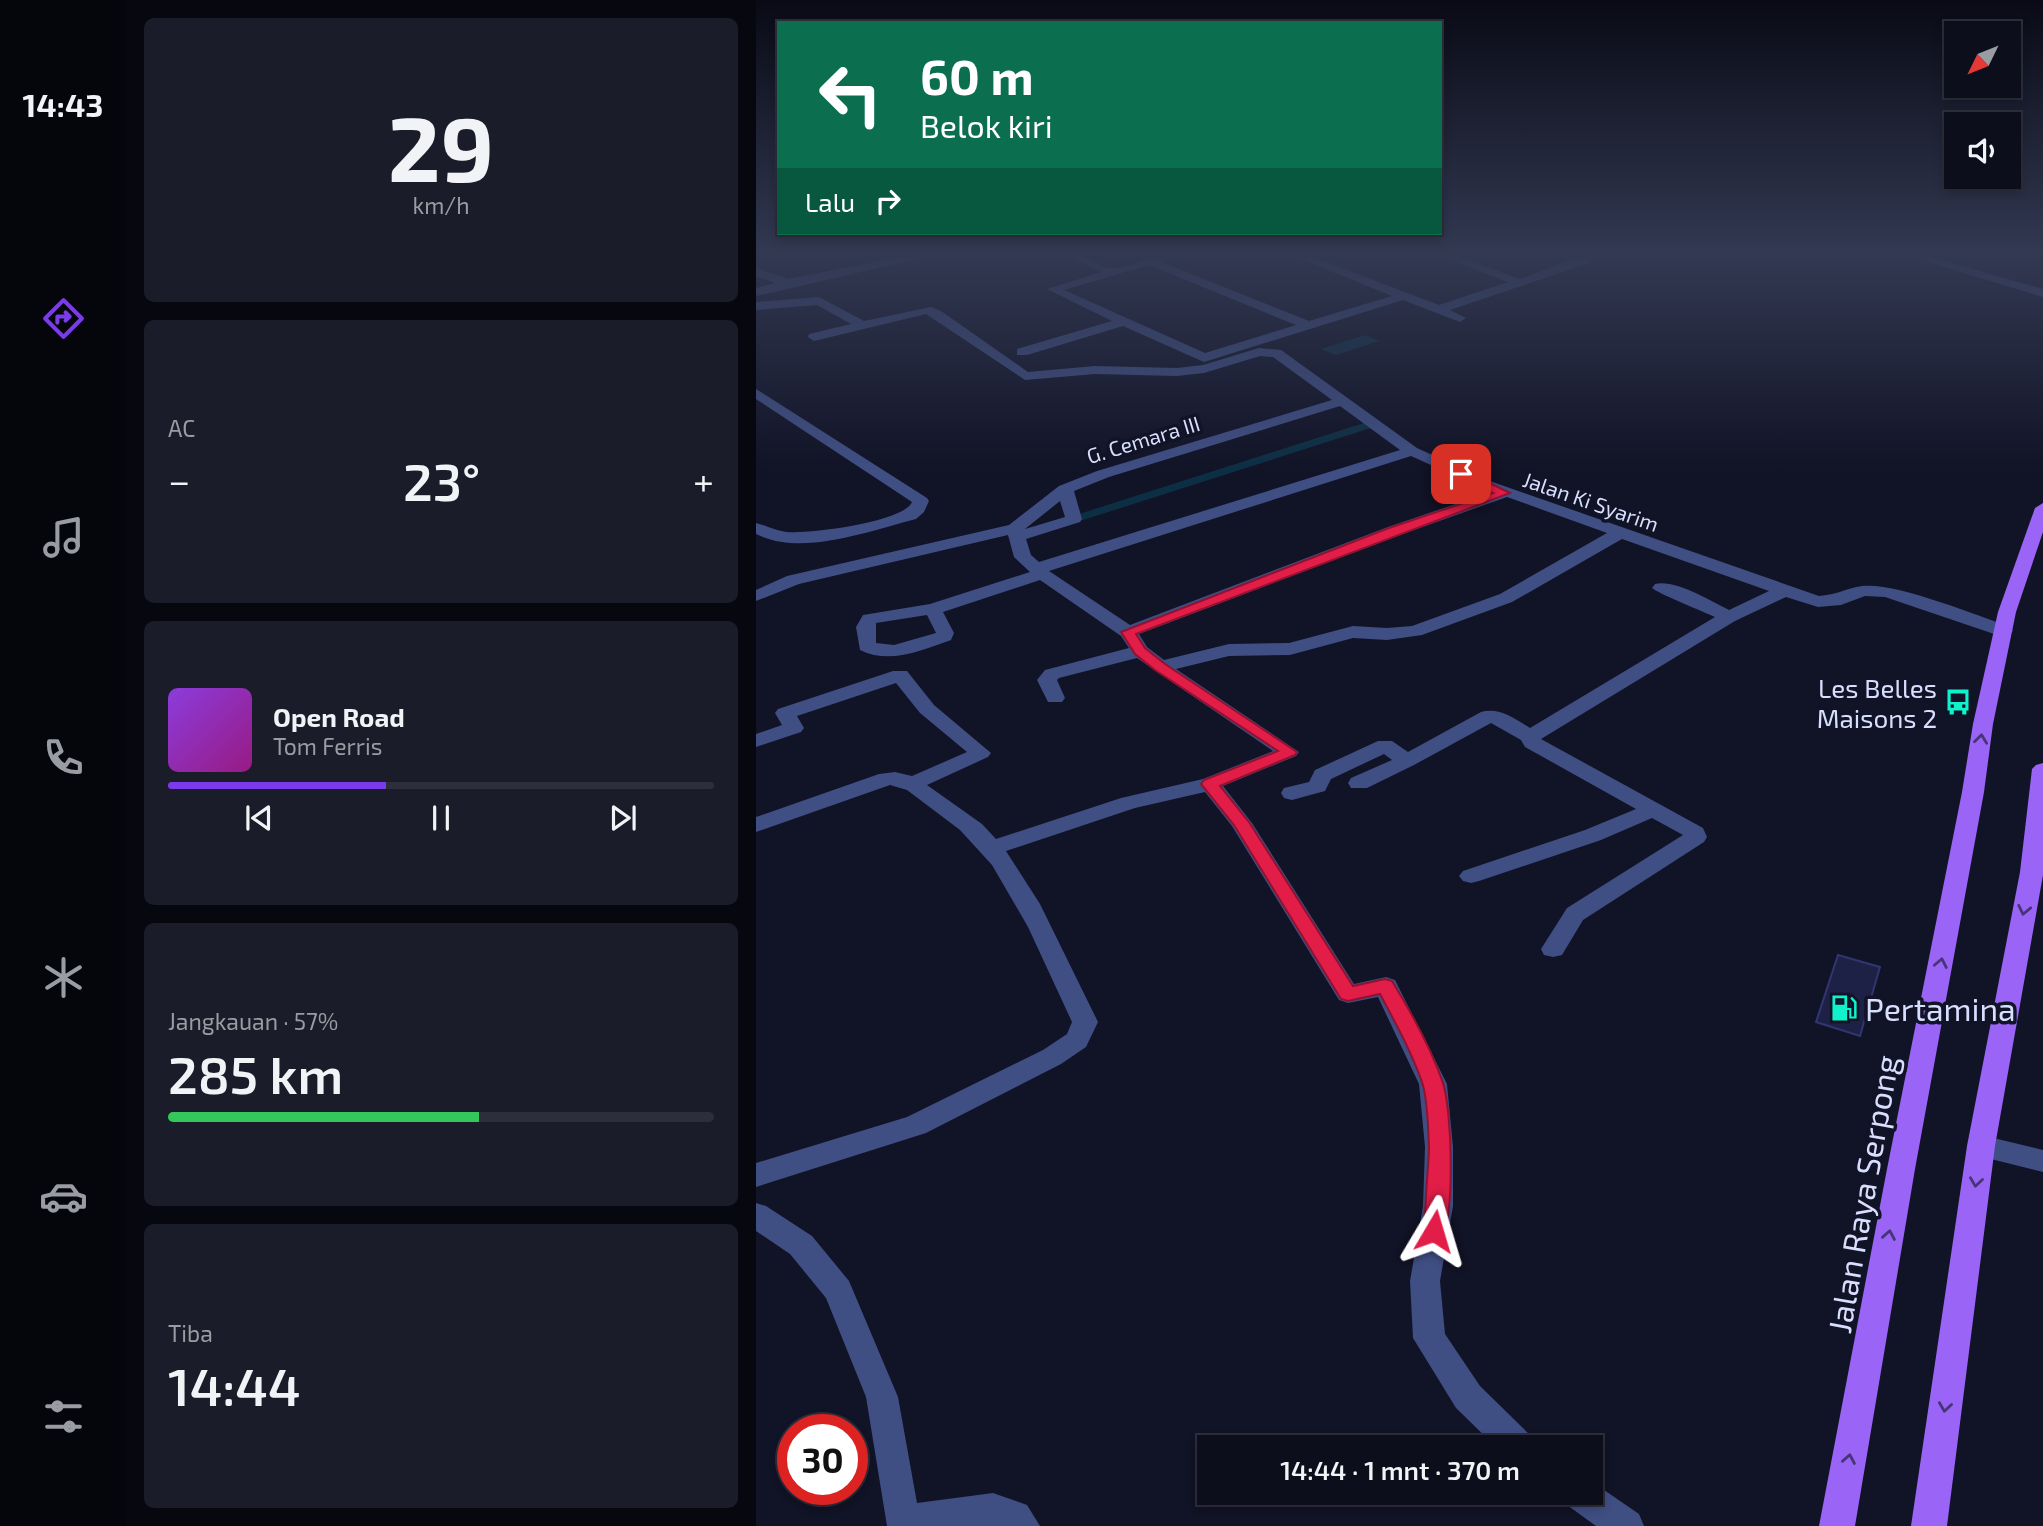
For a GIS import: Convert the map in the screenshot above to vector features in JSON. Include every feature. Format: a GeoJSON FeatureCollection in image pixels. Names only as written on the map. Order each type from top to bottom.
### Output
{"type":"FeatureCollection","features":[{"type":"Feature","properties":{"kind":"main road","name":"Jalan Raya Serpong"},"geometry":{"type":"LineString","coordinates":[[1837,1526],[1973,792],[1983,724],[2007,612],[2035,557],[2043,508]]}},
{"type":"Feature","properties":{"kind":"main road"},"geometry":{"type":"LineString","coordinates":[[1929,1526],[1981,1146],[2032,872],[2043,769]]}},
{"type":"Feature","properties":{"kind":"street"},"geometry":{"type":"LineString","coordinates":[[814,337],[853,327]]}},
{"type":"Feature","properties":{"kind":"street","name":"Jalan Ki Syarim"},"geometry":{"type":"LineString","coordinates":[[954,327],[1025,376],[1095,370],[1150,374],[1177,372],[1204,369],[1267,351],[1276,353],[1412,451],[1504,493],[1824,603],[1863,592],[1887,592],[2004,631]]}},
{"type":"Feature","properties":{"kind":"street"},"geometry":{"type":"LineString","coordinates":[[1022,352],[1105,327]]}},
{"type":"Feature","properties":{"kind":"street"},"geometry":{"type":"LineString","coordinates":[[1134,327],[1204,358],[1305,327]]}},
{"type":"Feature","properties":{"kind":"street"},"geometry":{"type":"LineString","coordinates":[[756,393],[921,502],[910,516],[803,538],[782,539],[763,534],[756,528]]}},
{"type":"Feature","properties":{"kind":"street","name":"G. Cemara III"},"geometry":{"type":"LineString","coordinates":[[1016,533],[1065,489],[1102,474],[1342,401]]}},
{"type":"Feature","properties":{"kind":"street"},"geometry":{"type":"LineString","coordinates":[[933,609],[1412,451]]}},
{"type":"Feature","properties":{"kind":"street"},"geometry":{"type":"LineString","coordinates":[[756,596],[793,580],[1074,519],[1065,489]]}},
{"type":"Feature","properties":{"kind":"street"},"geometry":{"type":"LineString","coordinates":[[1128,632],[1394,531],[1504,493]]}},
{"type":"Feature","properties":{"kind":"street"},"geometry":{"type":"LineString","coordinates":[[991,848],[1129,803],[1210,784],[1289,752],[1160,667],[1140,651],[1128,632],[1039,572],[1023,556],[1016,533]]}},
{"type":"Feature","properties":{"kind":"street"},"geometry":{"type":"LineString","coordinates":[[1160,667],[1229,650],[1290,649],[1353,632],[1387,634],[1415,631],[1506,598],[1620,533]]}},
{"type":"Feature","properties":{"kind":"street"},"geometry":{"type":"LineString","coordinates":[[1661,588],[1684,595],[1729,617]]}},
{"type":"Feature","properties":{"kind":"street"},"geometry":{"type":"LineString","coordinates":[[1530,737],[1729,617],[1785,590]]}},
{"type":"Feature","properties":{"kind":"street"},"geometry":{"type":"LineString","coordinates":[[1055,698],[1047,680],[1052,674],[1140,651]]}},
{"type":"Feature","properties":{"kind":"street"},"geometry":{"type":"LineString","coordinates":[[756,741],[794,728],[785,713],[900,675],[926,709],[981,753],[914,783]]}},
{"type":"Feature","properties":{"kind":"street"},"geometry":{"type":"LineString","coordinates":[[1359,783],[1407,761],[1488,716],[1500,718],[1530,737],[1532,743],[1695,833],[1696,837],[1575,914],[1553,949]]}},
{"type":"Feature","properties":{"kind":"street"},"geometry":{"type":"LineString","coordinates":[[1292,793],[1317,786],[1322,775],[1385,746],[1407,761]]}},
{"type":"Feature","properties":{"kind":"street"},"geometry":{"type":"LineString","coordinates":[[756,825],[887,779],[899,778],[914,783],[983,837],[991,848],[1023,894],[1085,1022],[1077,1040],[1052,1057],[916,1125],[756,1175]]}},
{"type":"Feature","properties":{"kind":"street"},"geometry":{"type":"LineString","coordinates":[[1210,784],[1241,822],[1348,994],[1385,986],[1412,1035],[1433,1084],[1439,1147],[1438,1206],[1425,1281],[1429,1338],[1468,1397],[1507,1435]]}},
{"type":"Feature","properties":{"kind":"street"},"geometry":{"type":"LineString","coordinates":[[1471,876],[1593,835],[1653,810]]}},
{"type":"Feature","properties":{"kind":"street"},"geometry":{"type":"LineString","coordinates":[[1981,1146],[2043,1161]]}},
{"type":"Feature","properties":{"kind":"street"},"geometry":{"type":"LineString","coordinates":[[756,1215],[801,1245],[838,1290],[882,1397],[895,1524],[993,1510],[1015,1517],[1022,1526]]}},
{"type":"Feature","properties":{"kind":"street"},"geometry":{"type":"LineString","coordinates":[[1596,1505],[1626,1526]]}},
{"type":"Feature","properties":{"kind":"water"},"geometry":{"type":"Polygon","coordinates":[[[1365,335],[1379,341],[1336,355],[1321,349],[1365,335]]]}},
{"type":"Feature","properties":{"kind":"building","name":"Pertamina"},"geometry":{"type":"Polygon","coordinates":[[[1838,955],[1880,967],[1860,1036],[1816,1022],[1838,955]]]}},
{"type":"Feature","properties":{"kind":"waterway"},"geometry":{"type":"LineString","coordinates":[[1078,518],[1372,424]]}},
{"type":"Feature","properties":{"kind":"place","name":"Les Belles Maisons 2"},"geometry":{"type":"Point","coordinates":[1958,702]}},
{"type":"Feature","properties":{"kind":"place","name":"Pertamina"},"geometry":{"type":"Point","coordinates":[1844,1008]}},
{"type":"Feature","properties":{"kind":"route"},"geometry":{"type":"LineString","coordinates":[[1434,1231],[1438,1206],[1439,1147],[1433,1084],[1412,1035],[1385,986],[1348,994],[1241,822],[1210,784],[1289,752],[1160,667],[1140,651],[1128,632],[1394,531],[1504,493],[1461,474]]}}]}
